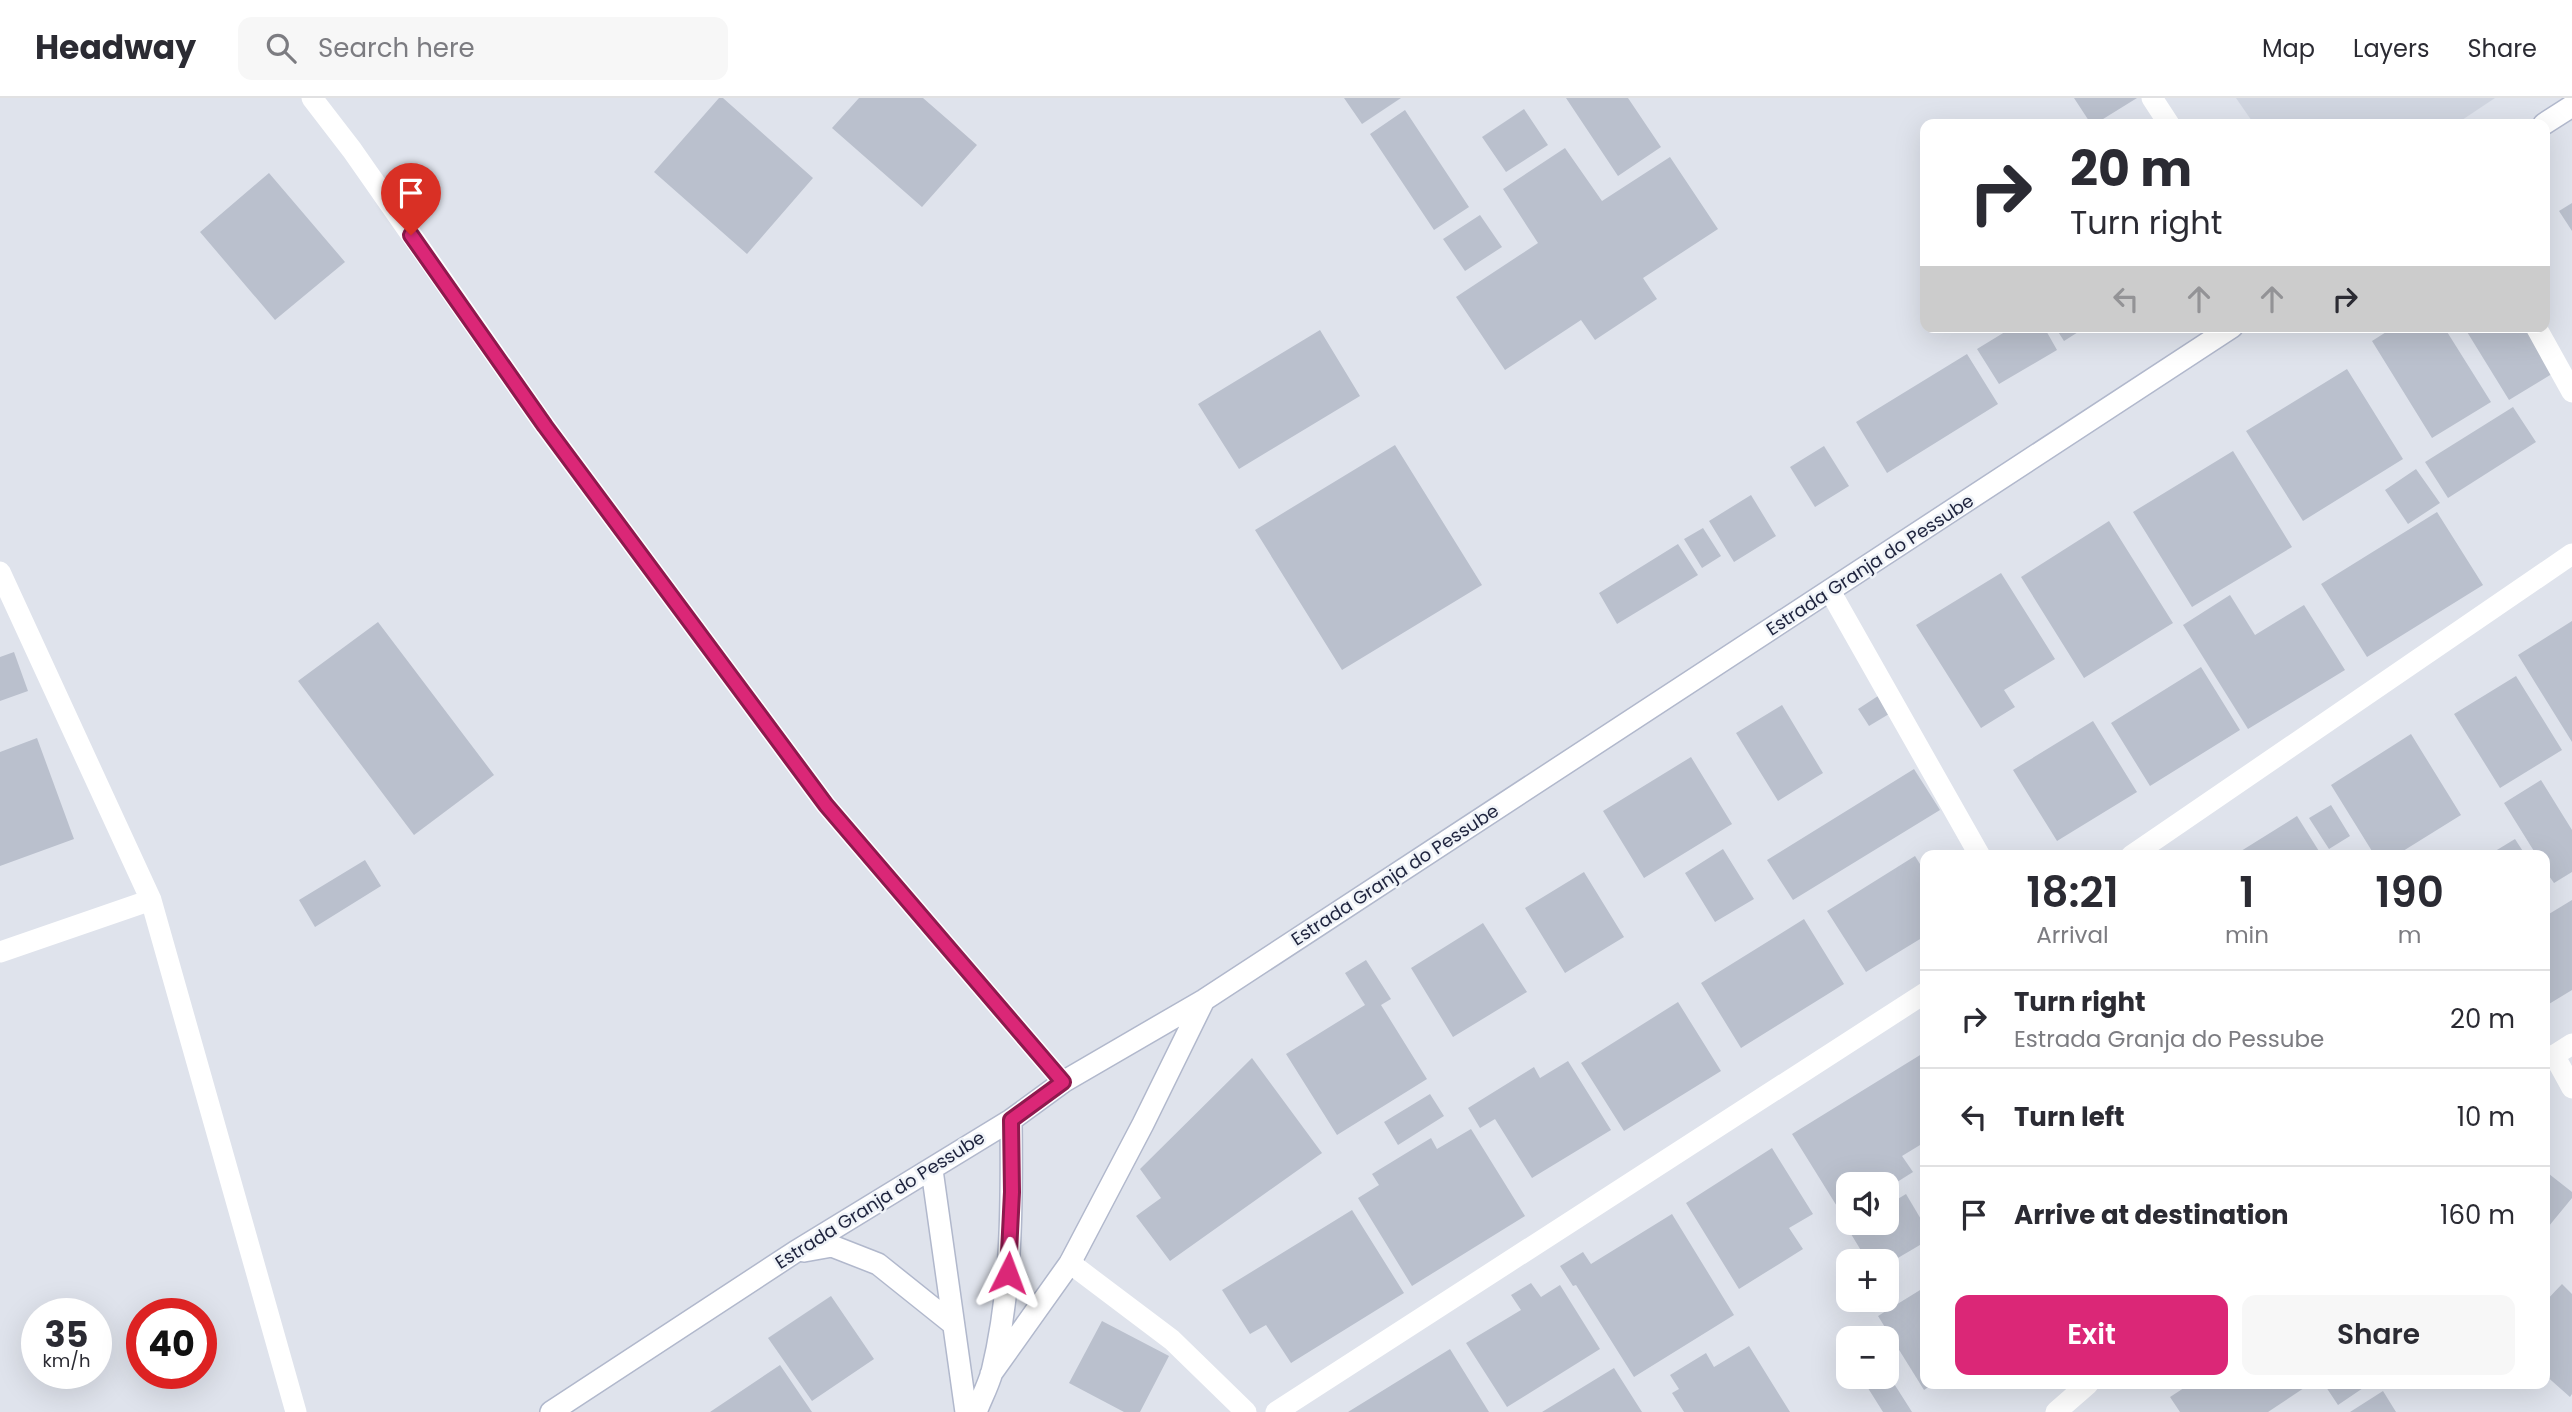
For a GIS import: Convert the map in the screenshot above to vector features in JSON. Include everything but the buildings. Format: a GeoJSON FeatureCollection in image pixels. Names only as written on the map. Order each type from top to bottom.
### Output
{"type":"FeatureCollection","features":[{"type":"Feature","properties":{"kind":"street"},"geometry":{"type":"LineString","coordinates":[[312,98],[352,150],[545,426],[826,805],[1063,1082]]}},
{"type":"Feature","properties":{"kind":"street"},"geometry":{"type":"LineString","coordinates":[[2152,98],[2166,119]]}},
{"type":"Feature","properties":{"kind":"street"},"geometry":{"type":"LineString","coordinates":[[2550,120],[2572,106]]}},
{"type":"Feature","properties":{"kind":"street","name":"Estrada Granja do Pessube"},"geometry":{"type":"LineString","coordinates":[[551,1412],[795,1252],[1011,1120],[1063,1082],[1204,1000],[2223,333]]}},
{"type":"Feature","properties":{"kind":"street"},"geometry":{"type":"LineString","coordinates":[[2539,333],[2572,392]]}},
{"type":"Feature","properties":{"kind":"street"},"geometry":{"type":"LineString","coordinates":[[2141,850],[2572,554]]}},
{"type":"Feature","properties":{"kind":"street"},"geometry":{"type":"LineString","coordinates":[[0,572],[151,900],[296,1412]]}},
{"type":"Feature","properties":{"kind":"street"},"geometry":{"type":"LineString","coordinates":[[1830,591],[1977,850]]}},
{"type":"Feature","properties":{"kind":"street"},"geometry":{"type":"LineString","coordinates":[[0,952],[151,900]]}},
{"type":"Feature","properties":{"kind":"street"},"geometry":{"type":"LineString","coordinates":[[1276,1412],[1920,996]]}},
{"type":"Feature","properties":{"kind":"street"},"geometry":{"type":"LineString","coordinates":[[991,1374],[1070,1263],[1204,1000]]}},
{"type":"Feature","properties":{"kind":"street"},"geometry":{"type":"LineString","coordinates":[[2557,1054],[2572,1088]]}},
{"type":"Feature","properties":{"kind":"street"},"geometry":{"type":"LineString","coordinates":[[976,1412],[991,1374],[1008,1273],[1012,1192],[1011,1120]]}},
{"type":"Feature","properties":{"kind":"street"},"geometry":{"type":"LineString","coordinates":[[932,1170],[966,1412]]}},
{"type":"Feature","properties":{"kind":"street"},"geometry":{"type":"LineString","coordinates":[[795,1252],[832,1246],[878,1264],[953,1324]]}},
{"type":"Feature","properties":{"kind":"street"},"geometry":{"type":"LineString","coordinates":[[1070,1263],[1172,1340],[1246,1412]]}},
{"type":"Feature","properties":{"kind":"street"},"geometry":{"type":"LineString","coordinates":[[2056,1412],[2082,1389]]}},
{"type":"Feature","properties":{"kind":"shaded area"},"geometry":{"type":"Polygon","coordinates":[[[2236,98],[2495,98],[2464,119],[2251,119],[2236,98]]]}},
{"type":"Feature","properties":{"kind":"route"},"geometry":{"type":"LineString","coordinates":[[411,235],[545,426],[826,805],[1063,1082],[1011,1120],[1012,1192],[1008,1273]]}}]}
